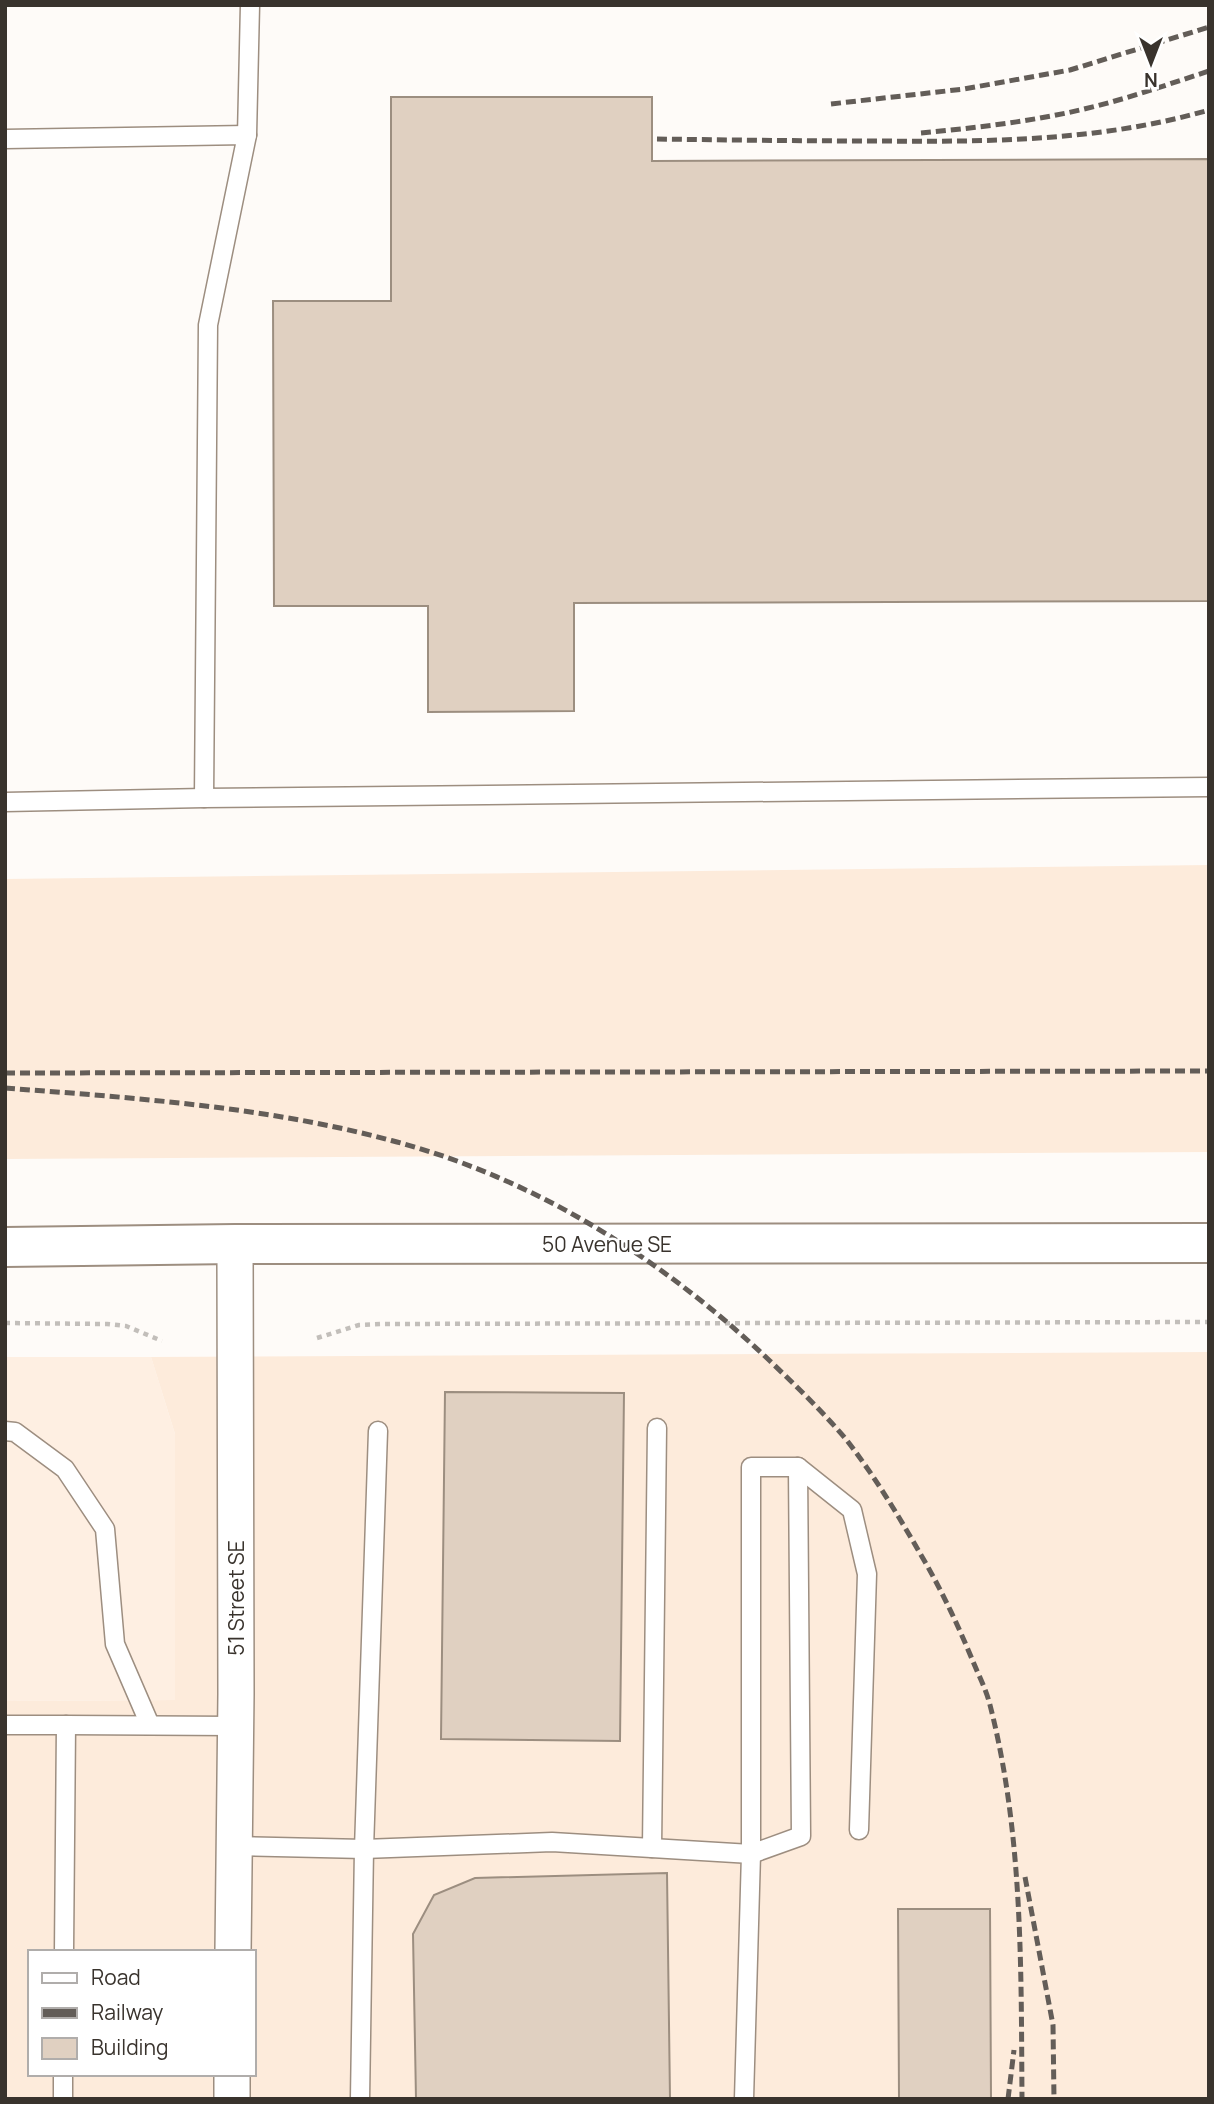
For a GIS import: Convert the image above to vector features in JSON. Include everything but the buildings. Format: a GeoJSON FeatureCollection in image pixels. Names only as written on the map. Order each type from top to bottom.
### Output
{"type":"FeatureCollection","features":[{"type":"Feature","properties":{"kind":"street","name":"50 Avenue SE"},"geometry":{"type":"LineString","coordinates":[[5,1247],[235,1244],[1209,1243]]}},
{"type":"Feature","properties":{"kind":"street","name":"51 Street SE"},"geometry":{"type":"LineString","coordinates":[[233,1950],[236,1694],[235,1244]]}},
{"type":"Feature","properties":{"kind":"street"},"geometry":{"type":"LineString","coordinates":[[232,2076],[232,2099]]}},
{"type":"Feature","properties":{"kind":"lane"},"geometry":{"type":"LineString","coordinates":[[205,798],[208,325],[247,135],[250,5]]}},
{"type":"Feature","properties":{"kind":"lane"},"geometry":{"type":"LineString","coordinates":[[5,139],[247,135]]}},
{"type":"Feature","properties":{"kind":"lane"},"geometry":{"type":"LineString","coordinates":[[5,802],[1209,788]]}},
{"type":"Feature","properties":{"kind":"lane"},"geometry":{"type":"LineString","coordinates":[[652,1848],[657,1428]]}},
{"type":"Feature","properties":{"kind":"lane"},"geometry":{"type":"LineString","coordinates":[[360,2099],[364,1849],[379,1431]]}},
{"type":"Feature","properties":{"kind":"lane"},"geometry":{"type":"LineString","coordinates":[[5,1432],[15,1432],[65,1469],[105,1529],[115,1644],[150,1725]]}},
{"type":"Feature","properties":{"kind":"lane"},"geometry":{"type":"LineString","coordinates":[[744,2099],[751,1854],[751,1467],[798,1468],[852,1510],[867,1574],[859,1830]]}},
{"type":"Feature","properties":{"kind":"lane"},"geometry":{"type":"LineString","coordinates":[[233,1846],[364,1849],[552,1842],[751,1854],[801,1836],[798,1468]]}},
{"type":"Feature","properties":{"kind":"lane"},"geometry":{"type":"LineString","coordinates":[[5,1725],[234,1726]]}},
{"type":"Feature","properties":{"kind":"lane"},"geometry":{"type":"LineString","coordinates":[[64,1950],[66,1725]]}},
{"type":"Feature","properties":{"kind":"lane"},"geometry":{"type":"LineString","coordinates":[[63,2076],[63,2099]]}},
{"type":"Feature","properties":{"kind":"path"},"geometry":{"type":"LineString","coordinates":[[317,1338],[359,1325],[382,1324],[1209,1322]]}},
{"type":"Feature","properties":{"kind":"path"},"geometry":{"type":"LineString","coordinates":[[5,1323],[126,1326],[162,1341]]}},
{"type":"Feature","properties":{"kind":"shaded area"},"geometry":{"type":"Polygon","coordinates":[[[1209,865],[1209,1152],[5,1159],[5,879],[1209,865]]]}},
{"type":"Feature","properties":{"kind":"shaded area"},"geometry":{"type":"Polygon","coordinates":[[[1209,1352],[1209,2099],[5,2099],[5,1701],[175,1700],[175,1434],[151,1357],[1209,1352]]]}},
{"type":"Feature","properties":{"kind":"shaded area"},"geometry":{"type":"Polygon","coordinates":[[[5,1357],[151,1357],[175,1434],[175,1700],[5,1701],[5,1357]]]}},
{"type":"Feature","properties":{"kind":"railway"},"geometry":{"type":"LineString","coordinates":[[831,104],[964,89],[1070,70],[1209,27]]}},
{"type":"Feature","properties":{"kind":"railway"},"geometry":{"type":"LineString","coordinates":[[921,133],[1060,114],[1113,102],[1209,71]]}},
{"type":"Feature","properties":{"kind":"railway"},"geometry":{"type":"LineString","coordinates":[[657,139],[922,141],[1046,138],[1128,128],[1209,110]]}},
{"type":"Feature","properties":{"kind":"railway"},"geometry":{"type":"LineString","coordinates":[[5,1073],[1209,1071]]}},
{"type":"Feature","properties":{"kind":"railway"},"geometry":{"type":"LineString","coordinates":[[5,1088],[153,1100],[252,1112],[349,1130],[449,1158],[500,1178],[549,1202],[597,1228],[643,1258],[730,1324],[799,1389],[845,1438],[894,1510],[942,1593],[988,1699],[1001,1754],[1014,1852],[1020,1950],[1022,2099]]}},
{"type":"Feature","properties":{"kind":"railway"},"geometry":{"type":"LineString","coordinates":[[1025,1877],[1053,2025],[1054,2099]]}},
{"type":"Feature","properties":{"kind":"railway"},"geometry":{"type":"LineString","coordinates":[[1008,2099],[1014,2050]]}}]}
